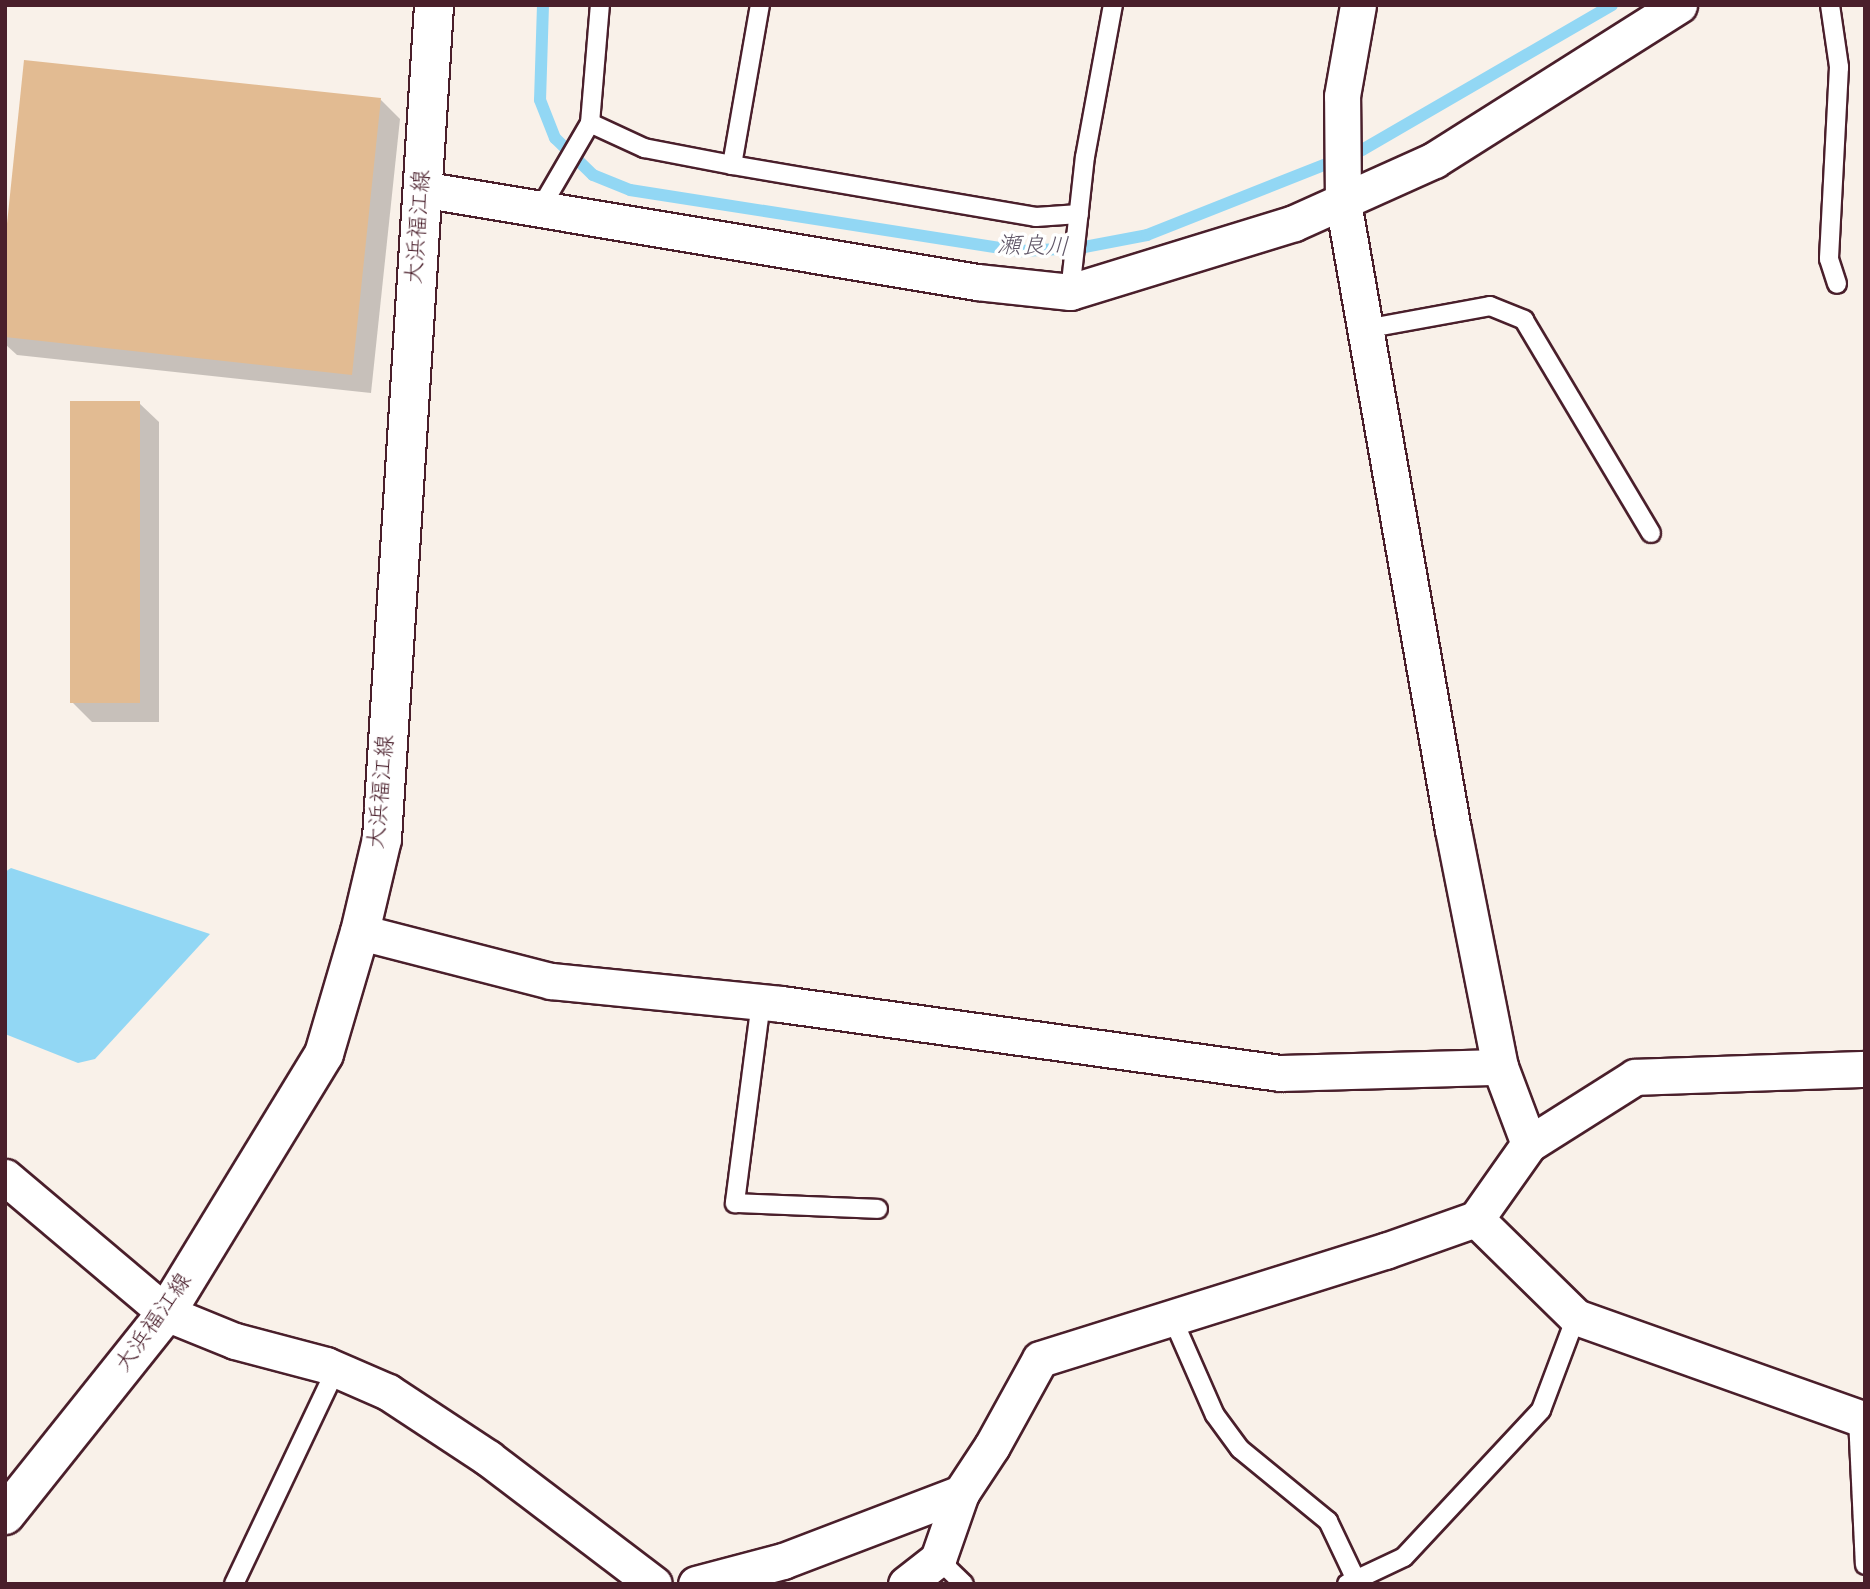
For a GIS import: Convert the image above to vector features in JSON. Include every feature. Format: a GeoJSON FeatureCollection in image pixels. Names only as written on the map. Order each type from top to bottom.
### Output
{"type":"FeatureCollection","features":[{"type":"Feature","properties":{"kind":"main road","name":"大浜福江線"},"geometry":{"type":"LineString","coordinates":[[5,1515],[166,1313],[324,1054],[360,932],[382,839],[434,5]]}},
{"type":"Feature","properties":{"kind":"street"},"geometry":{"type":"LineString","coordinates":[[1358,5],[1342,96],[1343,202],[1453,830],[1500,1067],[1528,1143]]}},
{"type":"Feature","properties":{"kind":"street"},"geometry":{"type":"LineString","coordinates":[[421,189],[977,282],[1070,292],[1294,223],[1434,160],[1679,5]]}},
{"type":"Feature","properties":{"kind":"street"},"geometry":{"type":"LineString","coordinates":[[360,932],[551,981],[761,1002],[1280,1073],[1500,1067]]}},
{"type":"Feature","properties":{"kind":"street"},"geometry":{"type":"LineString","coordinates":[[906,1584],[938,1559],[961,1493],[992,1446],[1040,1359],[1171,1315],[1385,1251],[1476,1219],[1528,1143],[1635,1077],[1865,1069]]}},
{"type":"Feature","properties":{"kind":"street"},"geometry":{"type":"LineString","coordinates":[[5,1177],[166,1313],[236,1341],[336,1369],[388,1392],[488,1458],[654,1584]]}},
{"type":"Feature","properties":{"kind":"street"},"geometry":{"type":"LineString","coordinates":[[1476,1219],[1576,1317],[1861,1419]]}},
{"type":"Feature","properties":{"kind":"street"},"geometry":{"type":"LineString","coordinates":[[696,1584],[783,1561],[961,1493]]}},
{"type":"Feature","properties":{"kind":"lane"},"geometry":{"type":"LineString","coordinates":[[540,209],[590,124],[600,5]]}},
{"type":"Feature","properties":{"kind":"lane"},"geometry":{"type":"LineString","coordinates":[[732,165],[760,5]]}},
{"type":"Feature","properties":{"kind":"lane"},"geometry":{"type":"LineString","coordinates":[[1070,292],[1085,157],[1113,5]]}},
{"type":"Feature","properties":{"kind":"lane"},"geometry":{"type":"LineString","coordinates":[[1830,5],[1839,66],[1829,259],[1837,284]]}},
{"type":"Feature","properties":{"kind":"lane"},"geometry":{"type":"LineString","coordinates":[[590,124],[644,148],[732,165],[1036,217],[1079,214]]}},
{"type":"Feature","properties":{"kind":"lane"},"geometry":{"type":"LineString","coordinates":[[1365,329],[1490,306],[1524,320],[1651,533]]}},
{"type":"Feature","properties":{"kind":"lane"},"geometry":{"type":"LineString","coordinates":[[761,1002],[734,1203],[878,1209]]}},
{"type":"Feature","properties":{"kind":"lane"},"geometry":{"type":"LineString","coordinates":[[1171,1315],[1215,1415],[1240,1448],[1328,1521],[1352,1582],[1404,1557],[1541,1410],[1576,1317]]}},
{"type":"Feature","properties":{"kind":"lane"},"geometry":{"type":"LineString","coordinates":[[234,1584],[336,1369]]}},
{"type":"Feature","properties":{"kind":"lane"},"geometry":{"type":"LineString","coordinates":[[1861,1419],[1865,1566]]}},
{"type":"Feature","properties":{"kind":"lane"},"geometry":{"type":"LineString","coordinates":[[938,1559],[964,1584]]}},
{"type":"Feature","properties":{"kind":"water"},"geometry":{"type":"Polygon","coordinates":[[[11,868],[210,934],[95,1059],[78,1063],[5,1034],[5,872],[11,868]]]}},
{"type":"Feature","properties":{"kind":"building"},"geometry":{"type":"Polygon","coordinates":[[[24,60],[381,98],[352,375],[5,337],[5,243],[24,60]]]}},
{"type":"Feature","properties":{"kind":"building"},"geometry":{"type":"Polygon","coordinates":[[[70,401],[140,401],[140,703],[70,703],[70,401]]]}},
{"type":"Feature","properties":{"kind":"waterway","name":"瀬良川"},"geometry":{"type":"LineString","coordinates":[[543,5],[540,100],[555,138],[593,175],[630,190],[1021,251],[1079,248],[1147,235],[1362,150],[1612,5]]}}]}
